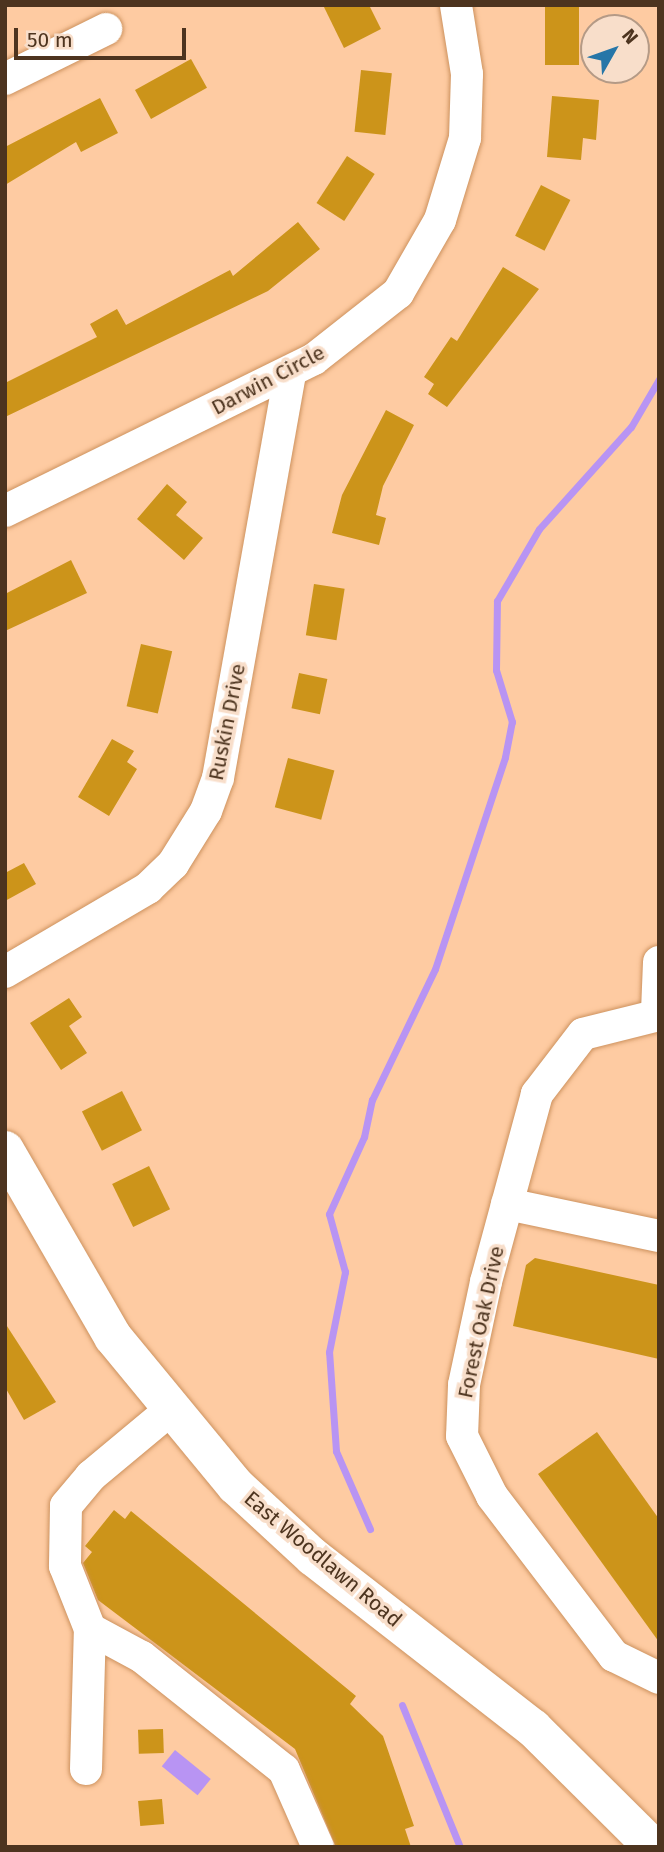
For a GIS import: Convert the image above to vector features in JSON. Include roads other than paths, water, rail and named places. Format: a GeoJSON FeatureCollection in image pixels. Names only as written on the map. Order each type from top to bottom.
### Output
{"type":"FeatureCollection","features":[{"type":"Feature","properties":{"kind":"main road","name":"East Woodlawn Road"},"geometry":{"type":"LineString","coordinates":[[5,1150],[69,1267],[169,1411],[236,1486],[303,1548],[533,1728],[653,1847]]}},
{"type":"Feature","properties":{"kind":"street","name":"Darwin Circle"},"geometry":{"type":"LineString","coordinates":[[5,511],[290,372],[374,317],[398,293],[440,220],[465,138],[468,96],[456,5]]}},
{"type":"Feature","properties":{"kind":"street"},"geometry":{"type":"LineString","coordinates":[[5,79],[106,29]]}},
{"type":"Feature","properties":{"kind":"street","name":"Ruskin Drive"},"geometry":{"type":"LineString","coordinates":[[5,972],[148,888],[173,864],[206,811],[218,778],[290,372]]}},
{"type":"Feature","properties":{"kind":"street"},"geometry":{"type":"LineString","coordinates":[[658,1014],[659,962]]}},
{"type":"Feature","properties":{"kind":"street","name":"Forest Oak Drive"},"geometry":{"type":"LineString","coordinates":[[658,1014],[583,1034],[537,1094],[507,1204],[464,1385],[462,1436],[492,1496],[614,1656],[659,1678]]}},
{"type":"Feature","properties":{"kind":"street"},"geometry":{"type":"LineString","coordinates":[[507,1204],[659,1236]]}},
{"type":"Feature","properties":{"kind":"street"},"geometry":{"type":"LineString","coordinates":[[86,1769],[90,1629],[65,1566],[66,1506],[91,1476],[169,1411]]}},
{"type":"Feature","properties":{"kind":"street"},"geometry":{"type":"LineString","coordinates":[[90,1629],[142,1657],[284,1770],[318,1847]]}},
{"type":"Feature","properties":{"kind":"waterway"},"geometry":{"type":"LineString","coordinates":[[370,1529],[336,1451],[329,1352],[345,1272],[329,1214],[364,1137],[372,1100],[435,969],[505,757],[512,722],[496,670],[497,601],[539,529],[631,427],[659,379]]}},
{"type":"Feature","properties":{"kind":"waterway"},"geometry":{"type":"LineString","coordinates":[[402,1705],[460,1847]]}}]}
